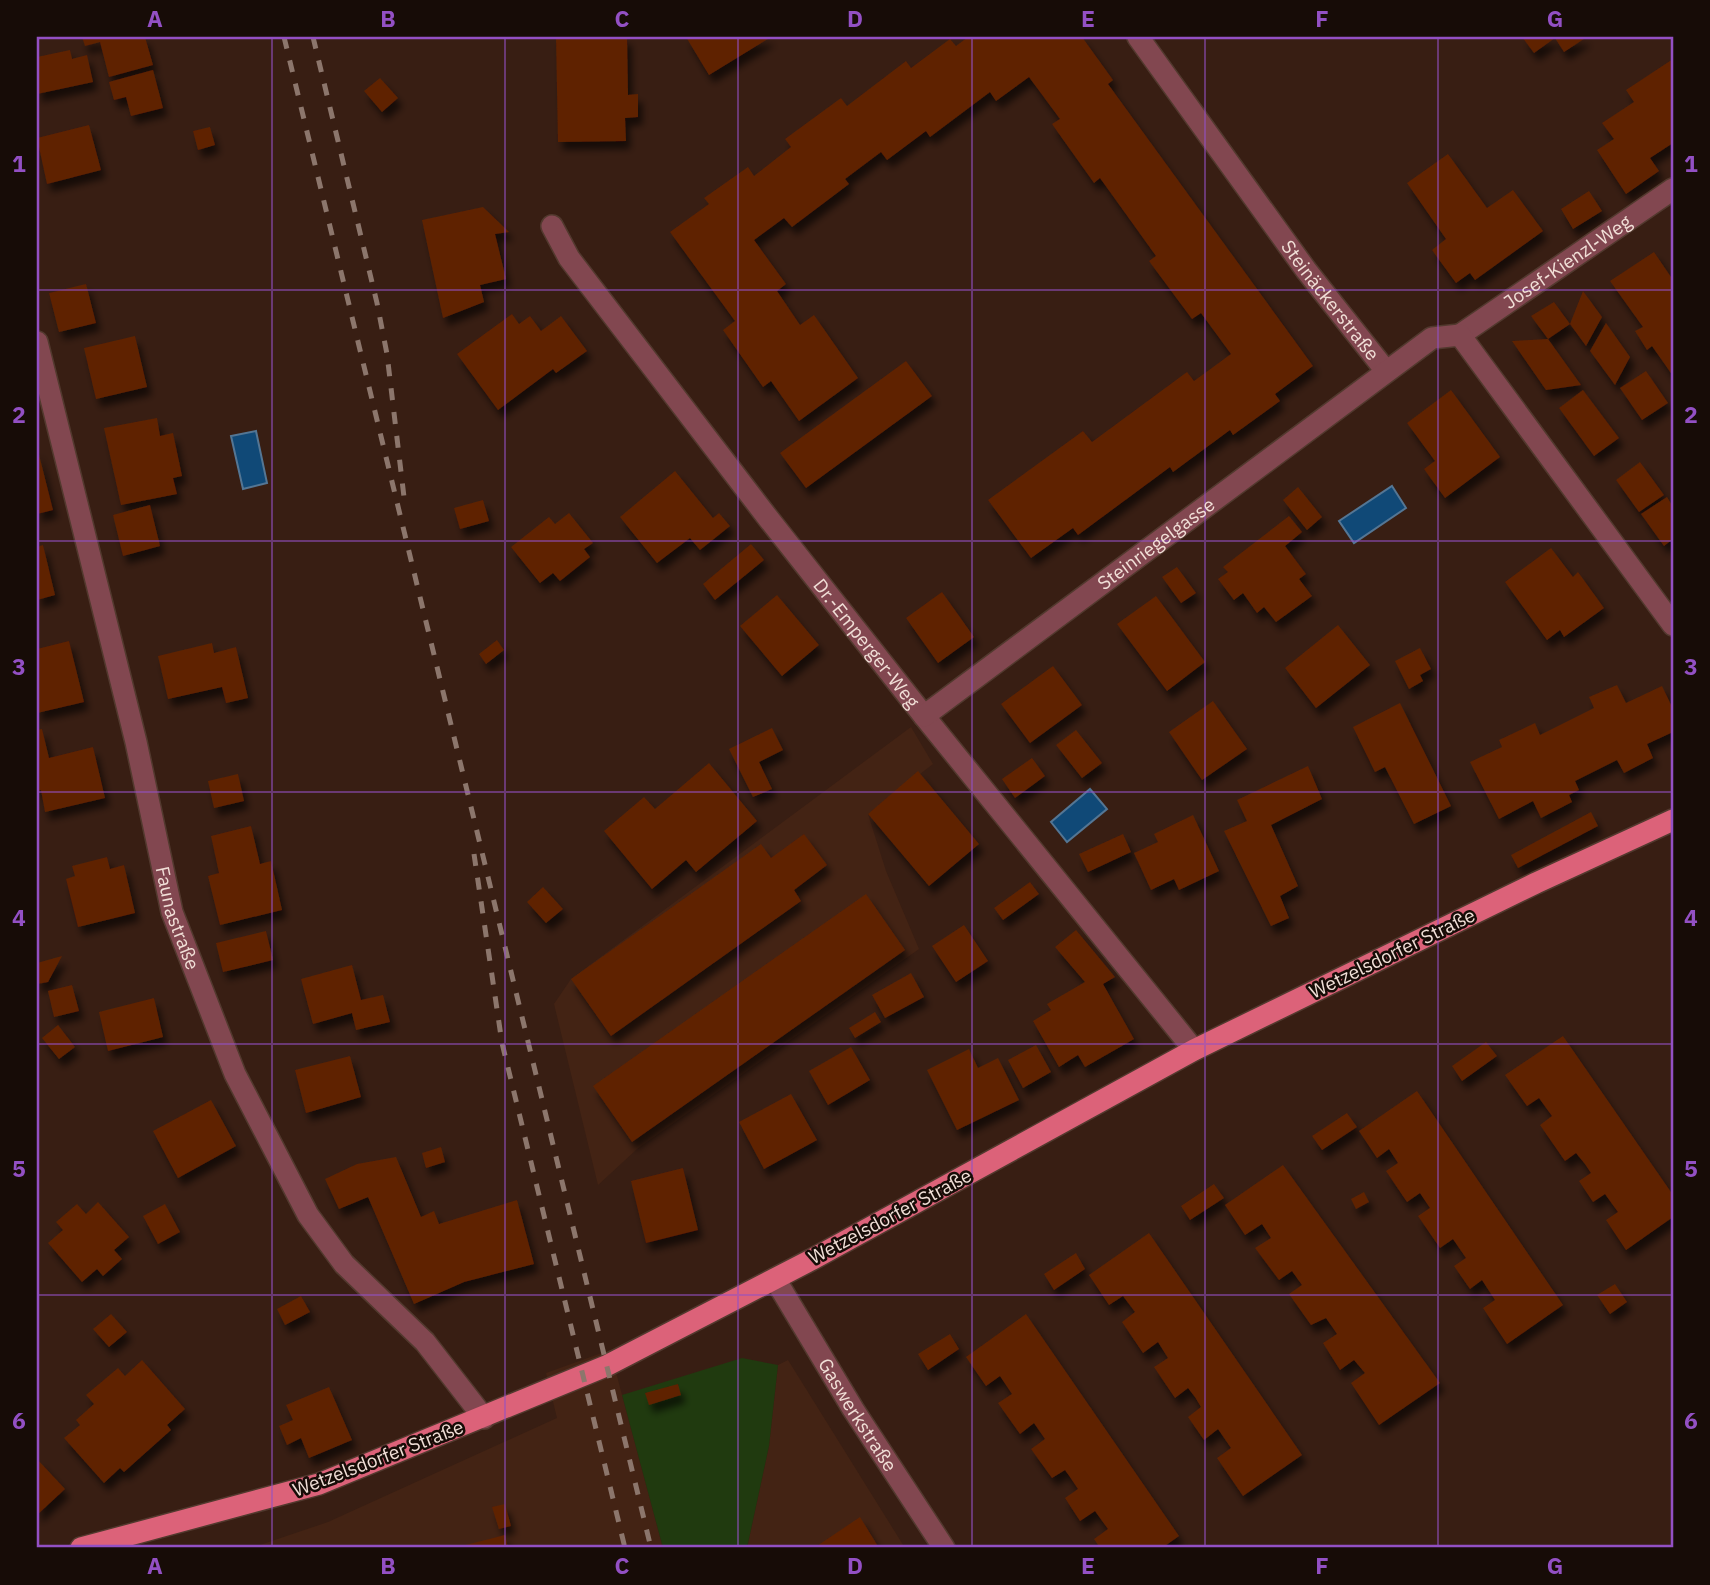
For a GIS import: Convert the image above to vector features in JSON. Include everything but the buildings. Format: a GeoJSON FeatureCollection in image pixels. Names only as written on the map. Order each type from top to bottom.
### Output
{"type":"FeatureCollection","features":[{"type":"Feature","properties":{"kind":"main road","name":"Wetzelsdorfer Straße"},"geometry":{"type":"LineString","coordinates":[[81,1548],[319,1484],[606,1366],[775,1279],[1194,1050],[1536,883],[1673,820]]}},
{"type":"Feature","properties":{"kind":"street","name":"Steinäckerstraße"},"geometry":{"type":"LineString","coordinates":[[1138,37],[1306,270],[1386,371],[1432,338],[1460,335]]}},
{"type":"Feature","properties":{"kind":"street","name":"Josef-Kienzl-Weg"},"geometry":{"type":"LineString","coordinates":[[1460,335],[1673,188]]}},
{"type":"Feature","properties":{"kind":"street","name":"Dr.-Emperger-Weg"},"geometry":{"type":"LineString","coordinates":[[552,226],[569,258],[760,508],[1194,1050]]}},
{"type":"Feature","properties":{"kind":"street"},"geometry":{"type":"LineString","coordinates":[[1460,335],[1673,625]]}},
{"type":"Feature","properties":{"kind":"street","name":"Faunastraße"},"geometry":{"type":"LineString","coordinates":[[37,342],[136,742],[172,912],[235,1074],[308,1214],[344,1264],[425,1342],[484,1418]]}},
{"type":"Feature","properties":{"kind":"street","name":"Steinriegelgasse"},"geometry":{"type":"LineString","coordinates":[[924,716],[1386,371]]}},
{"type":"Feature","properties":{"kind":"street","name":"Gaswerkstraße"},"geometry":{"type":"LineString","coordinates":[[775,1279],[853,1409],[944,1548]]}},
{"type":"Feature","properties":{"kind":"shaded area"},"geometry":{"type":"Polygon","coordinates":[[[911,727],[933,764],[868,814],[886,871],[919,949],[637,1149],[598,1185],[554,1004],[571,979],[911,727]]]}},
{"type":"Feature","properties":{"kind":"shaded area"},"geometry":{"type":"Polygon","coordinates":[[[610,1350],[663,1548],[251,1548],[328,1522],[557,1418],[546,1373],[610,1350]]]}},
{"type":"Feature","properties":{"kind":"shaded area"},"geometry":{"type":"Polygon","coordinates":[[[788,1360],[905,1548],[747,1548],[769,1446],[778,1365],[788,1360]]]}},
{"type":"Feature","properties":{"kind":"green space"},"geometry":{"type":"Polygon","coordinates":[[[742,1358],[778,1365],[769,1446],[747,1548],[663,1548],[622,1395],[742,1358]]]}},
{"type":"Feature","properties":{"kind":"water"},"geometry":{"type":"Polygon","coordinates":[[[256,431],[267,483],[243,489],[231,436],[256,431]]]}},
{"type":"Feature","properties":{"kind":"water"},"geometry":{"type":"Polygon","coordinates":[[[1392,486],[1406,508],[1354,543],[1339,521],[1392,486]]]}},
{"type":"Feature","properties":{"kind":"water"},"geometry":{"type":"Polygon","coordinates":[[[1090,789],[1107,809],[1067,842],[1051,822],[1090,789]]]}},
{"type":"Feature","properties":{"kind":"railway"},"geometry":{"type":"LineString","coordinates":[[284,37],[651,1548]]}},
{"type":"Feature","properties":{"kind":"railway"},"geometry":{"type":"LineString","coordinates":[[313,37],[377,303],[387,354],[404,497]]}},
{"type":"Feature","properties":{"kind":"railway"},"geometry":{"type":"LineString","coordinates":[[474,854],[502,1043],[625,1548]]}}]}
